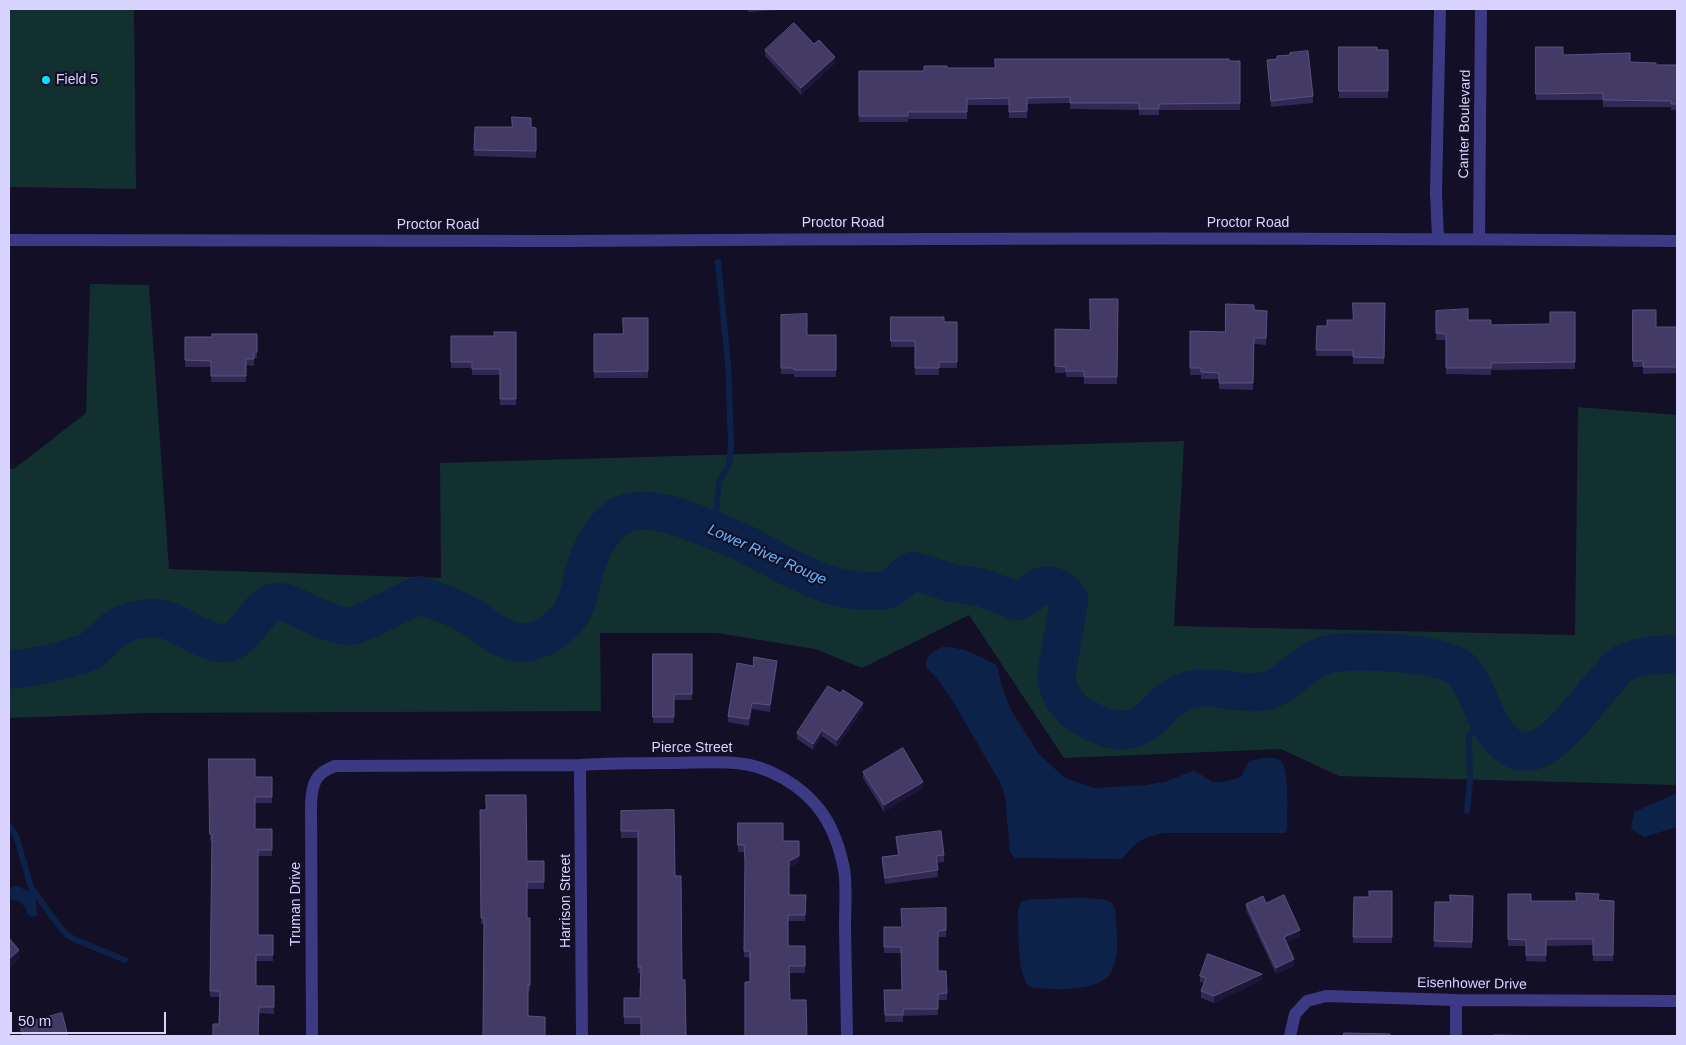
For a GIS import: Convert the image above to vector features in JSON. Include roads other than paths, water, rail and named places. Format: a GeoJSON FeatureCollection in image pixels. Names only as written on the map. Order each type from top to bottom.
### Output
{"type":"FeatureCollection","features":[{"type":"Feature","properties":{"kind":"street","name":"Canter Boulevard"},"geometry":{"type":"LineString","coordinates":[[1438,238],[1436,192],[1440,9]]}},
{"type":"Feature","properties":{"kind":"street","name":"Canter Boulevard"},"geometry":{"type":"LineString","coordinates":[[1479,239],[1481,9]]}},
{"type":"Feature","properties":{"kind":"street","name":"Proctor Road"},"geometry":{"type":"LineString","coordinates":[[9,240],[558,241],[856,238],[1438,238],[1677,241]]}},
{"type":"Feature","properties":{"kind":"street","name":"Pierce Street"},"geometry":{"type":"LineString","coordinates":[[320,775],[335,766],[580,765],[605,763],[737,763],[770,772],[784,779],[810,799],[820,810],[835,838],[844,871],[847,1036]]}},
{"type":"Feature","properties":{"kind":"street","name":"Harrison Street"},"geometry":{"type":"LineString","coordinates":[[580,765],[582,1036]]}},
{"type":"Feature","properties":{"kind":"street","name":"Truman Drive"},"geometry":{"type":"LineString","coordinates":[[312,1036],[310,804],[314,782],[320,775]]}},
{"type":"Feature","properties":{"kind":"street","name":"Eisenhower Drive"},"geometry":{"type":"LineString","coordinates":[[1290,1036],[1295,1014],[1307,1001],[1326,996],[1456,1000],[1677,1001]]}},
{"type":"Feature","properties":{"kind":"street"},"geometry":{"type":"LineString","coordinates":[[1456,1000],[1456,1036]]}},
{"type":"Feature","properties":{"kind":"water"},"geometry":{"type":"Polygon","coordinates":[[[942,647],[964,650],[997,665],[1001,683],[1011,710],[1039,754],[1065,778],[1094,788],[1146,785],[1168,781],[1194,770],[1212,782],[1222,782],[1241,777],[1249,761],[1260,758],[1280,760],[1283,764],[1287,781],[1287,829],[1285,833],[1166,833],[1146,838],[1132,848],[1122,859],[1015,858],[1010,852],[1005,797],[1001,784],[952,700],[935,676],[927,669],[926,661],[930,654],[942,647]]]}},
{"type":"Feature","properties":{"kind":"water"},"geometry":{"type":"Polygon","coordinates":[[[1677,793],[1677,827],[1644,837],[1631,829],[1634,812],[1677,793]]]}},
{"type":"Feature","properties":{"kind":"water"},"geometry":{"type":"Polygon","coordinates":[[[13,886],[20,886],[32,893],[37,908],[37,916],[32,917],[27,914],[26,908],[19,901],[11,900],[9,891],[13,886]]]}},
{"type":"Feature","properties":{"kind":"water"},"geometry":{"type":"Polygon","coordinates":[[[1091,898],[1112,903],[1115,909],[1117,952],[1110,974],[1094,984],[1072,989],[1029,987],[1020,961],[1018,910],[1021,902],[1029,899],[1091,898]]]}},
{"type":"Feature","properties":{"kind":"waterway"},"geometry":{"type":"LineString","coordinates":[[712,530],[716,513],[719,481],[729,465],[731,444],[728,363],[718,262]]}},
{"type":"Feature","properties":{"kind":"waterway","name":"Lower River Rouge"},"geometry":{"type":"LineString","coordinates":[[9,670],[51,663],[85,654],[119,627],[144,619],[158,618],[168,620],[206,639],[226,643],[240,636],[263,610],[275,602],[282,602],[330,622],[350,626],[356,625],[419,595],[462,612],[510,641],[525,642],[540,639],[561,625],[573,611],[589,557],[598,539],[610,524],[618,518],[626,513],[636,511],[666,514],[695,523],[741,542],[817,580],[849,589],[866,591],[886,590],[913,571],[952,583],[980,587],[1017,601],[1042,586],[1058,588],[1069,600],[1056,677],[1061,694],[1077,713],[1098,725],[1115,730],[1132,729],[1140,726],[1172,699],[1190,690],[1210,688],[1259,692],[1277,687],[1310,662],[1326,655],[1355,652],[1397,653],[1437,659],[1453,664],[1462,670],[1467,676],[1496,733],[1508,745],[1520,751],[1531,751],[1542,747],[1563,730],[1619,666],[1632,660],[1654,655],[1677,654]]}},
{"type":"Feature","properties":{"kind":"waterway"},"geometry":{"type":"LineString","coordinates":[[1467,811],[1470,783],[1469,738],[1485,716]]}},
{"type":"Feature","properties":{"kind":"waterway"},"geometry":{"type":"LineString","coordinates":[[9,826],[16,835],[31,887],[67,935],[125,960]]}},
{"type":"Feature","properties":{"kind":"place","name":"Field 5"},"geometry":{"type":"Point","coordinates":[46,80]}}]}
